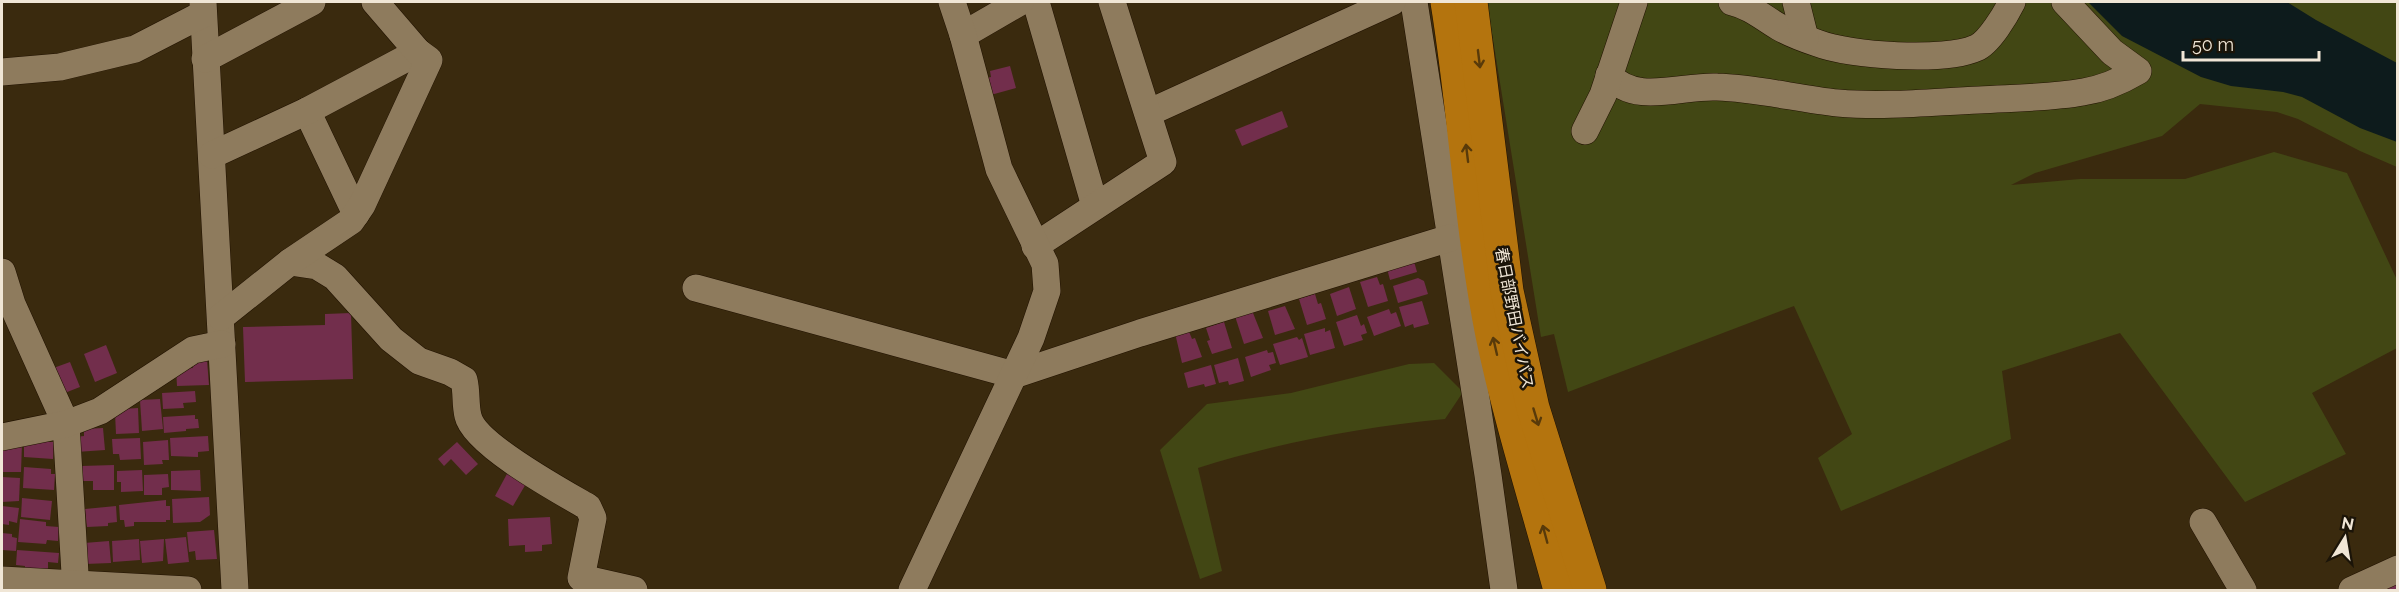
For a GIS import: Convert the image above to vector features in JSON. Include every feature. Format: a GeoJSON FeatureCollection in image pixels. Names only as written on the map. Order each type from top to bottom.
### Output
{"type":"FeatureCollection","features":[{"type":"Feature","properties":{"kind":"highway","name":"春日部野田バイパス"},"geometry":{"type":"LineString","coordinates":[[1447,2],[1476,230],[1492,333],[1511,416],[1560,591]]}},
{"type":"Feature","properties":{"kind":"highway","name":"春日部野田バイパス"},"geometry":{"type":"LineString","coordinates":[[1470,2],[1507,291],[1533,408],[1590,591]]}},
{"type":"Feature","properties":{"kind":"street"},"geometry":{"type":"LineString","coordinates":[[205,59],[312,2]]}},
{"type":"Feature","properties":{"kind":"street"},"geometry":{"type":"LineString","coordinates":[[221,317],[290,262],[351,222],[362,205],[429,60],[418,52],[375,2]]}},
{"type":"Feature","properties":{"kind":"street"},"geometry":{"type":"LineString","coordinates":[[912,591],[1031,338],[1047,291],[1045,264],[999,169],[952,2]]}},
{"type":"Feature","properties":{"kind":"street"},"geometry":{"type":"LineString","coordinates":[[963,35],[1020,2]]}},
{"type":"Feature","properties":{"kind":"street"},"geometry":{"type":"LineString","coordinates":[[1036,2],[1095,206]]}},
{"type":"Feature","properties":{"kind":"street"},"geometry":{"type":"LineString","coordinates":[[1035,246],[1163,162],[1112,2]]}},
{"type":"Feature","properties":{"kind":"street"},"geometry":{"type":"LineString","coordinates":[[1148,113],[1392,2]]}},
{"type":"Feature","properties":{"kind":"street"},"geometry":{"type":"LineString","coordinates":[[1414,2],[1504,591]]}},
{"type":"Feature","properties":{"kind":"street"},"geometry":{"type":"LineString","coordinates":[[1585,131],[1603,95],[1634,2]]}},
{"type":"Feature","properties":{"kind":"street"},"geometry":{"type":"LineString","coordinates":[[1731,2],[1748,6],[1780,28],[1820,45],[1883,55],[1938,56],[1978,48],[2003,20],[2012,2]]}},
{"type":"Feature","properties":{"kind":"street"},"geometry":{"type":"LineString","coordinates":[[1796,2],[1805,38]]}},
{"type":"Feature","properties":{"kind":"street"},"geometry":{"type":"LineString","coordinates":[[1609,75],[1624,88],[1636,91],[1655,92],[1691,87],[1719,87],[1836,103],[1872,105],[2084,92],[2118,83],[2138,71],[2112,52],[2065,2]]}},
{"type":"Feature","properties":{"kind":"street"},"geometry":{"type":"LineString","coordinates":[[2,72],[60,67],[135,49],[203,8],[235,591]]}},
{"type":"Feature","properties":{"kind":"street"},"geometry":{"type":"LineString","coordinates":[[212,155],[307,111],[418,52]]}},
{"type":"Feature","properties":{"kind":"street"},"geometry":{"type":"LineString","coordinates":[[307,111],[356,214]]}},
{"type":"Feature","properties":{"kind":"street"},"geometry":{"type":"LineString","coordinates":[[696,288],[1014,375],[1140,333],[1450,238]]}},
{"type":"Feature","properties":{"kind":"street"},"geometry":{"type":"LineString","coordinates":[[290,262],[317,266],[335,277],[391,339],[419,361],[450,372],[464,380],[468,416],[480,434],[520,466],[588,507],[593,518],[581,578],[634,591]]}},
{"type":"Feature","properties":{"kind":"street"},"geometry":{"type":"LineString","coordinates":[[2,272],[12,304],[66,424],[76,588]]}},
{"type":"Feature","properties":{"kind":"street"},"geometry":{"type":"LineString","coordinates":[[2,437],[66,424],[100,411],[192,350],[222,344]]}},
{"type":"Feature","properties":{"kind":"street"},"geometry":{"type":"LineString","coordinates":[[2203,522],[2242,591]]}},
{"type":"Feature","properties":{"kind":"street"},"geometry":{"type":"LineString","coordinates":[[2362,588],[2397,569]]}},
{"type":"Feature","properties":{"kind":"street"},"geometry":{"type":"LineString","coordinates":[[2,580],[76,588],[188,591]]}},
{"type":"Feature","properties":{"kind":"green space"},"geometry":{"type":"Polygon","coordinates":[[[1487,2],[2397,2],[2397,167],[2298,119],[2277,112],[2200,104],[2162,136],[2035,173],[2011,185],[2080,179],[2185,179],[2274,152],[2347,173],[2397,280],[2397,348],[2312,393],[2346,454],[2245,502],[2120,333],[2002,371],[2011,439],[1841,511],[1818,458],[1852,434],[1794,306],[1568,392],[1554,334],[1541,337],[1487,2]]]}},
{"type":"Feature","properties":{"kind":"green space"},"geometry":{"type":"Polygon","coordinates":[[[1434,363],[1463,392],[1445,419],[1320,437],[1198,468],[1222,571],[1200,579],[1160,450],[1207,404],[1291,393],[1409,364],[1434,363]]]}},
{"type":"Feature","properties":{"kind":"shaded area"},"geometry":{"type":"Polygon","coordinates":[[[2088,2],[2287,2],[2397,63],[2397,142],[2360,128],[2302,97],[2283,92],[2231,86],[2201,77],[2122,36],[2088,2]]]}},
{"type":"Feature","properties":{"kind":"building"},"geometry":{"type":"Polygon","coordinates":[[[1010,66],[1016,88],[987,96],[983,79],[991,77],[990,71],[1010,66]]]}},
{"type":"Feature","properties":{"kind":"building"},"geometry":{"type":"Polygon","coordinates":[[[1282,111],[1288,127],[1242,146],[1235,130],[1282,111]]]}},
{"type":"Feature","properties":{"kind":"building"},"geometry":{"type":"Polygon","coordinates":[[[1412,254],[1417,272],[1390,280],[1385,261],[1412,254]]]}},
{"type":"Feature","properties":{"kind":"building"},"geometry":{"type":"Polygon","coordinates":[[[1377,277],[1380,285],[1383,284],[1388,301],[1368,307],[1360,282],[1377,277]]]}},
{"type":"Feature","properties":{"kind":"building"},"geometry":{"type":"Polygon","coordinates":[[[1418,278],[1424,281],[1428,294],[1398,303],[1393,286],[1418,278]]]}},
{"type":"Feature","properties":{"kind":"building"},"geometry":{"type":"Polygon","coordinates":[[[1349,287],[1356,309],[1337,316],[1330,294],[1349,287]]]}},
{"type":"Feature","properties":{"kind":"building"},"geometry":{"type":"Polygon","coordinates":[[[1315,294],[1318,304],[1321,303],[1326,319],[1307,325],[1299,299],[1315,294]]]}},
{"type":"Feature","properties":{"kind":"building"},"geometry":{"type":"Polygon","coordinates":[[[1422,301],[1429,324],[1414,328],[1413,324],[1405,327],[1399,307],[1422,301]]]}},
{"type":"Feature","properties":{"kind":"building"},"geometry":{"type":"Polygon","coordinates":[[[1285,306],[1295,329],[1275,335],[1268,311],[1285,306]]]}},
{"type":"Feature","properties":{"kind":"building"},"geometry":{"type":"Polygon","coordinates":[[[1251,308],[1263,338],[1244,344],[1234,313],[1251,308]]]}},
{"type":"Feature","properties":{"kind":"building"},"geometry":{"type":"Polygon","coordinates":[[[1389,309],[1391,314],[1396,312],[1401,326],[1374,336],[1367,317],[1389,309]]]}},
{"type":"Feature","properties":{"kind":"building"},"geometry":{"type":"Polygon","coordinates":[[[351,313],[353,379],[245,382],[243,327],[325,325],[325,314],[351,313]]]}},
{"type":"Feature","properties":{"kind":"building"},"geometry":{"type":"Polygon","coordinates":[[[1357,315],[1361,326],[1364,324],[1367,333],[1361,335],[1363,340],[1344,346],[1336,322],[1357,315]]]}},
{"type":"Feature","properties":{"kind":"building"},"geometry":{"type":"Polygon","coordinates":[[[1224,322],[1232,348],[1212,354],[1207,341],[1210,340],[1206,328],[1224,322]]]}},
{"type":"Feature","properties":{"kind":"building"},"geometry":{"type":"Polygon","coordinates":[[[1325,328],[1325,332],[1330,330],[1335,348],[1310,355],[1304,334],[1325,328]]]}},
{"type":"Feature","properties":{"kind":"building"},"geometry":{"type":"Polygon","coordinates":[[[1188,329],[1192,339],[1195,338],[1202,357],[1182,363],[1175,333],[1188,329]]]}},
{"type":"Feature","properties":{"kind":"building"},"geometry":{"type":"Polygon","coordinates":[[[1297,337],[1299,340],[1302,338],[1308,357],[1280,365],[1273,344],[1297,337]]]}},
{"type":"Feature","properties":{"kind":"building"},"geometry":{"type":"Polygon","coordinates":[[[106,345],[117,373],[95,382],[84,354],[106,345]]]}},
{"type":"Feature","properties":{"kind":"building"},"geometry":{"type":"Polygon","coordinates":[[[1267,350],[1268,353],[1273,352],[1276,363],[1269,365],[1271,370],[1251,377],[1245,357],[1267,350]]]}},
{"type":"Feature","properties":{"kind":"building"},"geometry":{"type":"Polygon","coordinates":[[[1238,358],[1244,381],[1229,385],[1228,381],[1219,383],[1214,365],[1238,358]]]}},
{"type":"Feature","properties":{"kind":"building"},"geometry":{"type":"Polygon","coordinates":[[[207,360],[209,385],[177,386],[176,369],[193,368],[192,361],[207,360]]]}},
{"type":"Feature","properties":{"kind":"building"},"geometry":{"type":"Polygon","coordinates":[[[70,362],[80,387],[57,396],[48,370],[70,362]]]}},
{"type":"Feature","properties":{"kind":"building"},"geometry":{"type":"Polygon","coordinates":[[[1211,365],[1216,384],[1188,388],[1184,373],[1211,365]]]}},
{"type":"Feature","properties":{"kind":"building"},"geometry":{"type":"Polygon","coordinates":[[[195,391],[196,402],[183,403],[184,408],[163,409],[162,393],[195,391]]]}},
{"type":"Feature","properties":{"kind":"building"},"geometry":{"type":"Polygon","coordinates":[[[160,399],[163,429],[142,431],[140,400],[160,399]]]}},
{"type":"Feature","properties":{"kind":"building"},"geometry":{"type":"Polygon","coordinates":[[[138,408],[139,433],[116,434],[115,413],[122,409],[138,408]]]}},
{"type":"Feature","properties":{"kind":"building"},"geometry":{"type":"Polygon","coordinates":[[[195,415],[199,428],[164,433],[163,417],[195,415]]]}},
{"type":"Feature","properties":{"kind":"building"},"geometry":{"type":"Polygon","coordinates":[[[103,428],[105,450],[76,452],[75,437],[84,436],[84,429],[103,428]]]}},
{"type":"Feature","properties":{"kind":"building"},"geometry":{"type":"Polygon","coordinates":[[[208,436],[209,451],[198,452],[198,457],[171,456],[170,438],[208,436]]]}},
{"type":"Feature","properties":{"kind":"building"},"geometry":{"type":"Polygon","coordinates":[[[140,438],[141,459],[120,460],[119,454],[113,454],[112,439],[140,438]]]}},
{"type":"Feature","properties":{"kind":"building"},"geometry":{"type":"Polygon","coordinates":[[[168,440],[169,460],[162,460],[163,464],[144,465],[143,442],[168,440]]]}},
{"type":"Feature","properties":{"kind":"building"},"geometry":{"type":"Polygon","coordinates":[[[24,441],[54,442],[53,459],[24,457],[24,441]]]}},
{"type":"Feature","properties":{"kind":"building"},"geometry":{"type":"Polygon","coordinates":[[[457,442],[478,464],[466,475],[451,459],[444,466],[438,459],[457,442]]]}},
{"type":"Feature","properties":{"kind":"building"},"geometry":{"type":"Polygon","coordinates":[[[22,443],[21,472],[2,472],[2,449],[22,443]]]}},
{"type":"Feature","properties":{"kind":"building"},"geometry":{"type":"Polygon","coordinates":[[[114,465],[114,490],[93,490],[93,481],[81,481],[81,466],[114,465]]]}},
{"type":"Feature","properties":{"kind":"building"},"geometry":{"type":"Polygon","coordinates":[[[24,467],[51,469],[51,474],[55,474],[54,490],[23,488],[24,467]]]}},
{"type":"Feature","properties":{"kind":"building"},"geometry":{"type":"Polygon","coordinates":[[[142,470],[143,491],[121,492],[121,482],[117,482],[117,471],[142,470]]]}},
{"type":"Feature","properties":{"kind":"building"},"geometry":{"type":"Polygon","coordinates":[[[200,470],[201,491],[171,490],[171,471],[200,470]]]}},
{"type":"Feature","properties":{"kind":"building"},"geometry":{"type":"Polygon","coordinates":[[[508,472],[527,482],[513,506],[495,496],[508,472]]]}},
{"type":"Feature","properties":{"kind":"building"},"geometry":{"type":"Polygon","coordinates":[[[168,474],[169,487],[162,488],[162,495],[144,495],[144,475],[168,474]]]}},
{"type":"Feature","properties":{"kind":"building"},"geometry":{"type":"Polygon","coordinates":[[[2,477],[20,478],[19,501],[2,502],[2,477]]]}},
{"type":"Feature","properties":{"kind":"building"},"geometry":{"type":"Polygon","coordinates":[[[209,497],[210,515],[200,522],[173,523],[172,499],[209,497]]]}},
{"type":"Feature","properties":{"kind":"building"},"geometry":{"type":"Polygon","coordinates":[[[22,498],[52,501],[50,520],[21,517],[22,498]]]}},
{"type":"Feature","properties":{"kind":"building"},"geometry":{"type":"Polygon","coordinates":[[[166,500],[166,506],[170,506],[170,520],[166,522],[134,522],[134,526],[125,527],[124,520],[120,520],[119,505],[166,500]]]}},
{"type":"Feature","properties":{"kind":"building"},"geometry":{"type":"Polygon","coordinates":[[[2,506],[19,508],[17,523],[9,521],[9,525],[2,524],[2,506]]]}},
{"type":"Feature","properties":{"kind":"building"},"geometry":{"type":"Polygon","coordinates":[[[116,506],[117,522],[108,523],[108,526],[87,527],[85,509],[116,506]]]}},
{"type":"Feature","properties":{"kind":"building"},"geometry":{"type":"Polygon","coordinates":[[[550,517],[552,544],[542,545],[542,551],[525,552],[525,545],[509,546],[508,519],[550,517]]]}},
{"type":"Feature","properties":{"kind":"building"},"geometry":{"type":"Polygon","coordinates":[[[20,519],[46,522],[46,526],[59,527],[58,541],[47,540],[46,544],[18,542],[20,519]]]}},
{"type":"Feature","properties":{"kind":"building"},"geometry":{"type":"Polygon","coordinates":[[[214,530],[217,559],[196,560],[195,551],[189,552],[187,532],[214,530]]]}},
{"type":"Feature","properties":{"kind":"building"},"geometry":{"type":"Polygon","coordinates":[[[2,533],[12,534],[12,537],[17,538],[16,551],[2,550],[2,533]]]}},
{"type":"Feature","properties":{"kind":"building"},"geometry":{"type":"Polygon","coordinates":[[[186,537],[189,562],[168,564],[165,539],[186,537]]]}},
{"type":"Feature","properties":{"kind":"building"},"geometry":{"type":"Polygon","coordinates":[[[139,539],[140,560],[113,562],[112,541],[139,539]]]}},
{"type":"Feature","properties":{"kind":"building"},"geometry":{"type":"Polygon","coordinates":[[[164,539],[163,561],[142,563],[140,541],[164,539]]]}},
{"type":"Feature","properties":{"kind":"building"},"geometry":{"type":"Polygon","coordinates":[[[109,541],[111,563],[85,564],[84,543],[109,541]]]}},
{"type":"Feature","properties":{"kind":"building"},"geometry":{"type":"Polygon","coordinates":[[[17,550],[59,553],[58,563],[48,562],[48,570],[25,568],[25,566],[16,565],[17,550]]]}},
{"type":"Feature","properties":{"kind":"building"},"geometry":{"type":"Polygon","coordinates":[[[2398,579],[2398,590],[2377,590],[2398,579]]]}}]}
